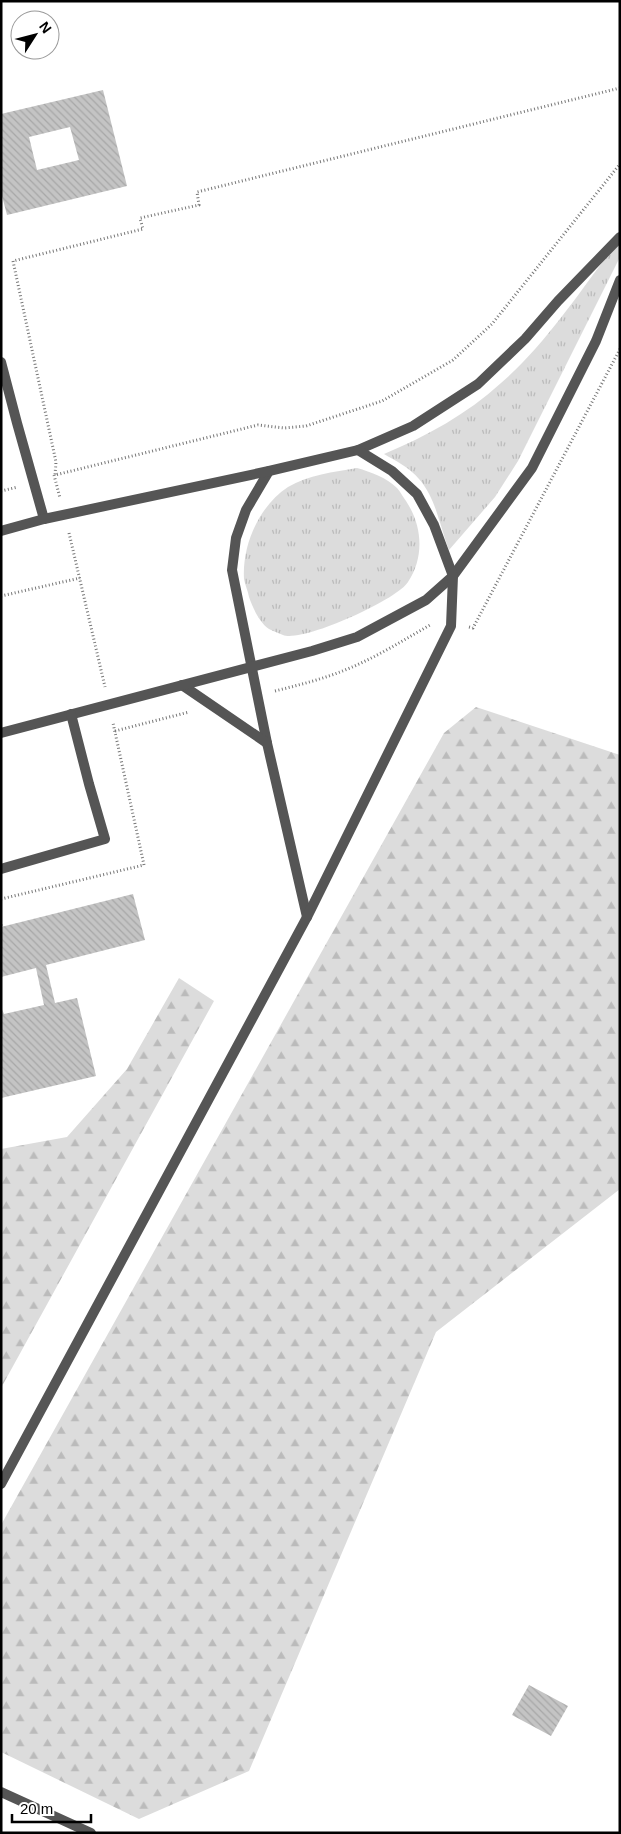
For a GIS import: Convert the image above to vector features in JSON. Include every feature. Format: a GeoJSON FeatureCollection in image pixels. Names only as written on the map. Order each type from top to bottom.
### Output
{"type":"FeatureCollection","features":[{"type":"Feature","properties":{"kind":"lane"},"geometry":{"type":"LineString","coordinates":[[1,531],[44,519],[358,450],[413,426],[478,384],[524,339],[620,237]]}},
{"type":"Feature","properties":{"kind":"lane"},"geometry":{"type":"LineString","coordinates":[[1,733],[312,651],[357,637],[426,600],[453,576],[532,468],[596,341],[620,280]]}},
{"type":"Feature","properties":{"kind":"lane"},"geometry":{"type":"LineString","coordinates":[[1,362],[44,519]]}},
{"type":"Feature","properties":{"kind":"lane"},"geometry":{"type":"LineString","coordinates":[[1,1484],[307,917],[451,626],[453,576],[434,525],[417,494],[392,471],[358,450]]}},
{"type":"Feature","properties":{"kind":"lane"},"geometry":{"type":"LineString","coordinates":[[268,471],[246,510],[236,538],[232,570],[267,743],[307,917]]}},
{"type":"Feature","properties":{"kind":"lane"},"geometry":{"type":"LineString","coordinates":[[182,685],[267,743]]}},
{"type":"Feature","properties":{"kind":"lane"},"geometry":{"type":"LineString","coordinates":[[1,868],[105,839],[88,784],[71,714]]}},
{"type":"Feature","properties":{"kind":"lane"},"geometry":{"type":"LineString","coordinates":[[1,1792],[91,1833]]}},
{"type":"Feature","properties":{"kind":"path"},"geometry":{"type":"LineString","coordinates":[[620,88],[197,192],[199,205],[140,218],[142,229],[13,262],[56,462],[55,475],[258,425],[284,428],[306,426],[382,401],[453,360],[492,324],[620,164]]}},
{"type":"Feature","properties":{"kind":"path"},"geometry":{"type":"LineString","coordinates":[[1,596],[80,578]]}},
{"type":"Feature","properties":{"kind":"green space"},"geometry":{"type":"Polygon","coordinates":[[[620,244],[620,257],[518,461],[495,497],[449,550],[434,504],[425,487],[411,471],[384,454],[416,440],[446,423],[474,405],[501,383],[547,336],[613,248],[620,244]]]}},
{"type":"Feature","properties":{"kind":"green space"},"geometry":{"type":"Polygon","coordinates":[[[357,468],[368,471],[393,484],[411,510],[418,530],[419,551],[417,562],[408,582],[387,599],[369,609],[309,633],[293,636],[283,635],[269,629],[262,623],[254,610],[244,579],[246,553],[254,527],[269,505],[288,487],[321,474],[357,468]]]}},
{"type":"Feature","properties":{"kind":"green space"},"geometry":{"type":"Polygon","coordinates":[[[476,707],[620,755],[620,1189],[436,1332],[249,1771],[139,1819],[1,1752],[1,1525],[444,733],[476,707]]]}},
{"type":"Feature","properties":{"kind":"green space"},"geometry":{"type":"Polygon","coordinates":[[[179,978],[214,1001],[1,1388],[1,1149],[67,1137],[127,1069],[179,978]]]}},
{"type":"Feature","properties":{"kind":"building"},"geometry":{"type":"Polygon","coordinates":[[[103,90],[127,186],[7,215],[1,192],[1,114],[103,90]],[[70,127],[29,137],[37,170],[79,160],[70,127]]]}},
{"type":"Feature","properties":{"kind":"building"},"geometry":{"type":"Polygon","coordinates":[[[133,894],[145,940],[46,965],[55,1003],[77,998],[96,1076],[1,1098],[1,1007],[4,1014],[44,1005],[36,968],[1,977],[1,927],[133,894]]]}},
{"type":"Feature","properties":{"kind":"building"},"geometry":{"type":"Polygon","coordinates":[[[529,1685],[568,1706],[551,1736],[512,1715],[529,1685]]]}}]}
